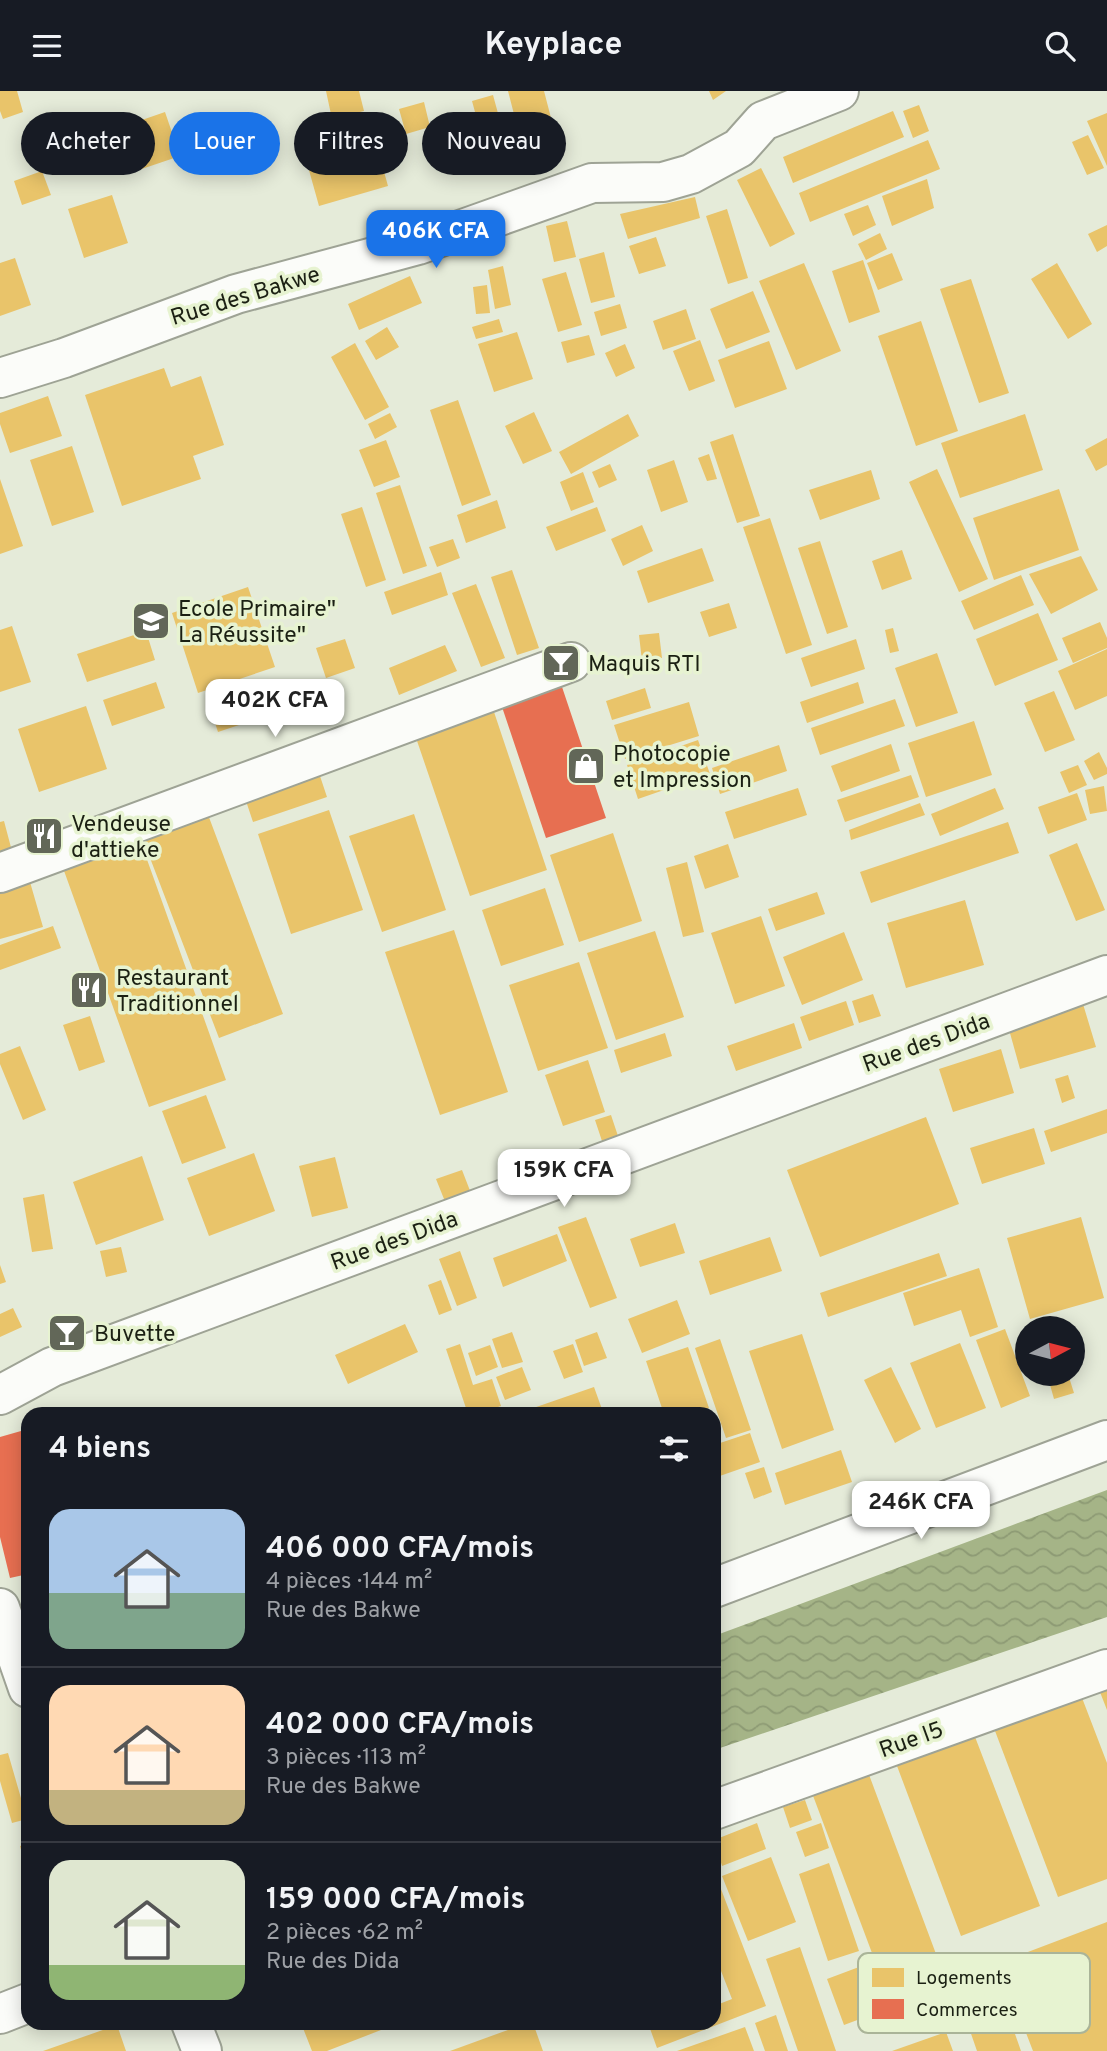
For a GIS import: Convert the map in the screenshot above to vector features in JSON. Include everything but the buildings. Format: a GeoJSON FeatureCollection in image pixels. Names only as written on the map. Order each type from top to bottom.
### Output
{"type":"FeatureCollection","features":[{"type":"Feature","properties":{"kind":"street","name":"Rue des Bakwe"},"geometry":{"type":"LineString","coordinates":[[0,378],[64,358],[236,294],[418,245],[592,183],[663,182],[691,174],[739,148],[763,121],[839,91]]}},
{"type":"Feature","properties":{"kind":"street"},"geometry":{"type":"LineString","coordinates":[[0,873],[571,662]]}},
{"type":"Feature","properties":{"kind":"street","name":"Rue des Dida"},"geometry":{"type":"LineString","coordinates":[[0,1395],[51,1367],[1107,975]]}},
{"type":"Feature","properties":{"kind":"street"},"geometry":{"type":"LineString","coordinates":[[721,1585],[1107,1440]]}},
{"type":"Feature","properties":{"kind":"street"},"geometry":{"type":"LineString","coordinates":[[0,1608],[21,1668]]}},
{"type":"Feature","properties":{"kind":"street","name":"Rue I5"},"geometry":{"type":"LineString","coordinates":[[721,1807],[1107,1669]]}},
{"type":"Feature","properties":{"kind":"street"},"geometry":{"type":"LineString","coordinates":[[0,2014],[21,2006]]}},
{"type":"Feature","properties":{"kind":"street"},"geometry":{"type":"LineString","coordinates":[[194,2030],[202,2051]]}},
{"type":"Feature","properties":{"kind":"water"},"geometry":{"type":"Polygon","coordinates":[[[1107,1490],[1107,1617],[721,1748],[721,1633],[1107,1490]]]}},
{"type":"Feature","properties":{"kind":"place","name":"Ecole Primaire\" La Réussite\""},"geometry":{"type":"Point","coordinates":[151,621]}},
{"type":"Feature","properties":{"kind":"place","name":"Maquis RTI"},"geometry":{"type":"Point","coordinates":[561,663]}},
{"type":"Feature","properties":{"kind":"place","name":"Photocopie et Impression"},"geometry":{"type":"Point","coordinates":[586,766]}},
{"type":"Feature","properties":{"kind":"place","name":"Vendeuse d'attieke"},"geometry":{"type":"Point","coordinates":[44,836]}},
{"type":"Feature","properties":{"kind":"place","name":"Restaurant Traditionnel"},"geometry":{"type":"Point","coordinates":[89,990]}},
{"type":"Feature","properties":{"kind":"place","name":"Buvette"},"geometry":{"type":"Point","coordinates":[67,1333]}}]}
